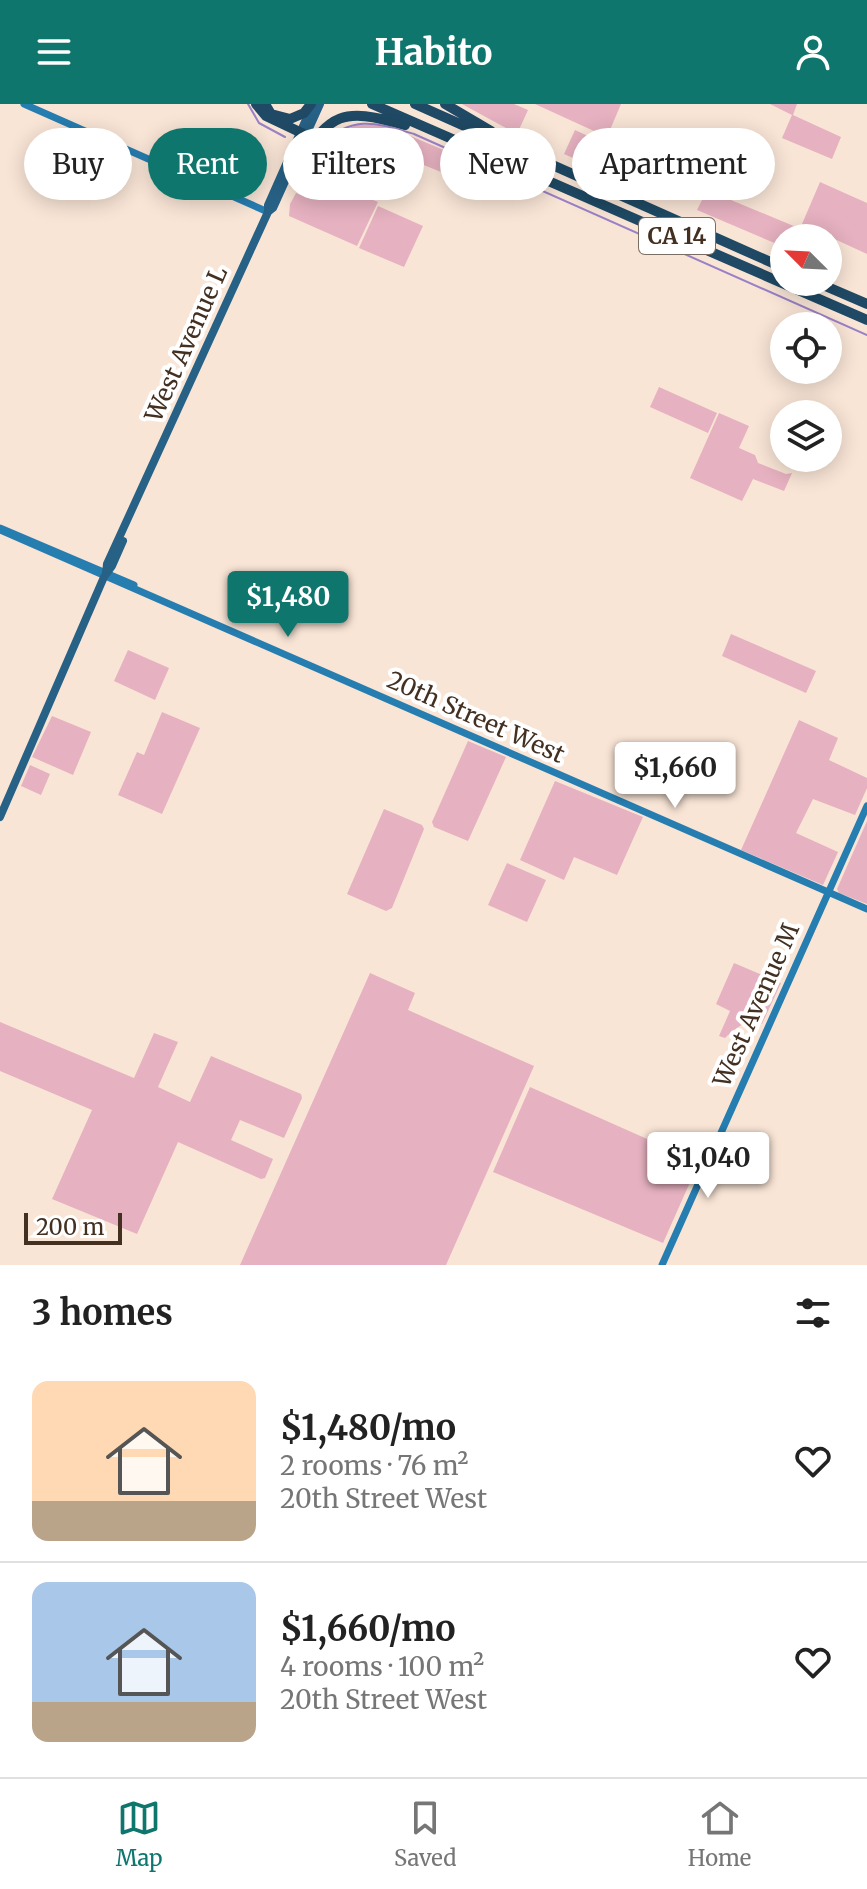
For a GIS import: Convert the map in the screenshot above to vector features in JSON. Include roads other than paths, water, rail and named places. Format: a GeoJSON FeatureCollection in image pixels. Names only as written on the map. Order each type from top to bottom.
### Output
{"type":"FeatureCollection","features":[{"type":"Feature","properties":{"kind":"highway"},"geometry":{"type":"LineString","coordinates":[[256,104],[266,116],[291,128]]}},
{"type":"Feature","properties":{"kind":"highway"},"geometry":{"type":"LineString","coordinates":[[265,104],[271,114],[290,119],[304,113],[312,104]]}},
{"type":"Feature","properties":{"kind":"highway","name":"CA 14"},"geometry":{"type":"LineString","coordinates":[[372,104],[440,134]]}},
{"type":"Feature","properties":{"kind":"highway","name":"CA 14"},"geometry":{"type":"LineString","coordinates":[[415,104],[470,128]]}},
{"type":"Feature","properties":{"kind":"highway"},"geometry":{"type":"LineString","coordinates":[[445,104],[488,128]]}},
{"type":"Feature","properties":{"kind":"highway"},"geometry":{"type":"LineString","coordinates":[[324,128],[335,120],[357,113],[370,113],[416,128]]}},
{"type":"Feature","properties":{"kind":"highway","name":"CA 14"},"geometry":{"type":"LineString","coordinates":[[556,166],[770,262]]}},
{"type":"Feature","properties":{"kind":"highway","name":"CA 14"},"geometry":{"type":"LineString","coordinates":[[556,185],[866,320]]}},
{"type":"Feature","properties":{"kind":"highway"},"geometry":{"type":"LineString","coordinates":[[842,294],[867,303]]}},
{"type":"Feature","properties":{"kind":"main road"},"geometry":{"type":"LineString","coordinates":[[24,104],[268,212]]}},
{"type":"Feature","properties":{"kind":"main road","name":"West Avenue L"},"geometry":{"type":"LineString","coordinates":[[305,128],[312,104]]}},
{"type":"Feature","properties":{"kind":"main road","name":"West Avenue L"},"geometry":{"type":"LineString","coordinates":[[306,128],[320,104]]}},
{"type":"Feature","properties":{"kind":"main road","name":"West Avenue L"},"geometry":{"type":"LineString","coordinates":[[0,817],[105,575],[107,564],[283,175]]}},
{"type":"Feature","properties":{"kind":"main road","name":"West Avenue L"},"geometry":{"type":"LineString","coordinates":[[268,212],[283,187]]}},
{"type":"Feature","properties":{"kind":"main road","name":"20th Street West"},"geometry":{"type":"LineString","coordinates":[[0,529],[867,909]]}},
{"type":"Feature","properties":{"kind":"main road","name":"West Avenue M"},"geometry":{"type":"LineString","coordinates":[[662,1265],[867,806]]}},
{"type":"Feature","properties":{"kind":"waterway"},"geometry":{"type":"LineString","coordinates":[[248,104],[259,123],[283,136]]}},
{"type":"Feature","properties":{"kind":"waterway"},"geometry":{"type":"LineString","coordinates":[[346,128],[364,124],[394,128]]}},
{"type":"Feature","properties":{"kind":"waterway"},"geometry":{"type":"LineString","coordinates":[[424,138],[867,335]]}}]}
